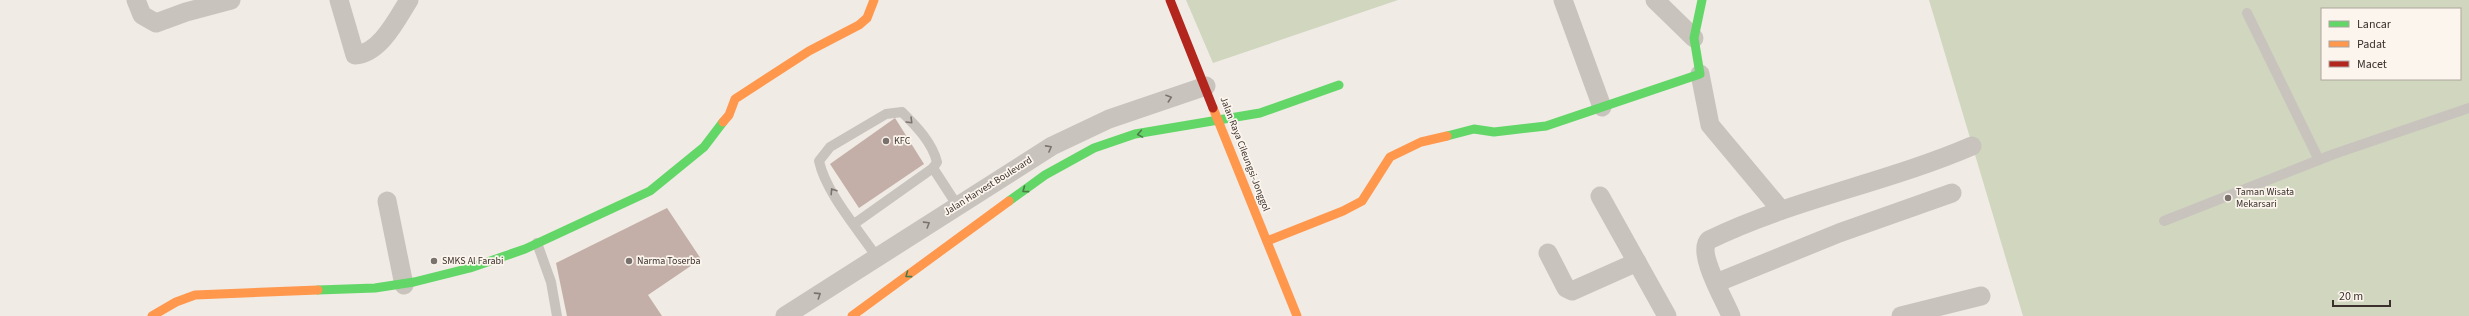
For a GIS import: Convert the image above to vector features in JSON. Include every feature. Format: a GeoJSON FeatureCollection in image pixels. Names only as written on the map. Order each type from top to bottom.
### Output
{"type":"FeatureCollection","features":[{"type":"Feature","properties":{"kind":"street"},"geometry":{"type":"LineString","coordinates":[[136,0],[142,14],[156,23],[186,12],[231,0]]}},
{"type":"Feature","properties":{"kind":"street"},"geometry":{"type":"LineString","coordinates":[[339,0],[354,55],[360,54],[378,44],[409,0]]}},
{"type":"Feature","properties":{"kind":"street"},"geometry":{"type":"LineString","coordinates":[[152,316],[176,302],[195,295],[375,288],[404,285],[446,276],[537,243],[650,190],[666,179],[704,147],[729,115],[735,99],[809,51],[859,25],[867,18],[874,0]]}},
{"type":"Feature","properties":{"kind":"street","name":"Jalan Raya Cileungsi-Jonggol"},"geometry":{"type":"LineString","coordinates":[[1170,0],[1206,86],[1297,316]]}},
{"type":"Feature","properties":{"kind":"street"},"geometry":{"type":"LineString","coordinates":[[1563,0],[1602,107]]}},
{"type":"Feature","properties":{"kind":"street"},"geometry":{"type":"LineString","coordinates":[[1655,0],[1694,38]]}},
{"type":"Feature","properties":{"kind":"street"},"geometry":{"type":"LineString","coordinates":[[1702,0],[1694,38],[1710,125],[1780,210]]}},
{"type":"Feature","properties":{"kind":"street"},"geometry":{"type":"LineString","coordinates":[[1267,240],[1343,211],[1362,201],[1376,176],[1390,157],[1421,142],[1474,129],[1494,132],[1546,126],[1700,74]]}},
{"type":"Feature","properties":{"kind":"street"},"geometry":{"type":"LineString","coordinates":[[852,316],[1060,166],[1094,148],[1135,134],[1220,121],[1260,113],[1340,85]]}},
{"type":"Feature","properties":{"kind":"street","name":"Jalan Harvest Boulevard"},"geometry":{"type":"LineString","coordinates":[[796,313],[876,256],[1052,146],[1109,119],[1206,86]]}},
{"type":"Feature","properties":{"kind":"street"},"geometry":{"type":"LineString","coordinates":[[1731,316],[1716,283],[1705,253],[1706,242],[1767,214],[1835,191],[1915,167],[1972,146]]}},
{"type":"Feature","properties":{"kind":"street"},"geometry":{"type":"LineString","coordinates":[[1716,283],[1839,233],[1952,194]]}},
{"type":"Feature","properties":{"kind":"street"},"geometry":{"type":"LineString","coordinates":[[1600,196],[1667,316]]}},
{"type":"Feature","properties":{"kind":"street"},"geometry":{"type":"LineString","coordinates":[[388,201],[404,285]]}},
{"type":"Feature","properties":{"kind":"street"},"geometry":{"type":"LineString","coordinates":[[1548,253],[1566,288],[1572,291],[1637,262]]}},
{"type":"Feature","properties":{"kind":"street"},"geometry":{"type":"LineString","coordinates":[[1901,316],[1981,296]]}},
{"type":"Feature","properties":{"kind":"lane"},"geometry":{"type":"LineString","coordinates":[[2247,13],[2319,160]]}},
{"type":"Feature","properties":{"kind":"lane"},"geometry":{"type":"LineString","coordinates":[[2164,221],[2319,160],[2469,108]]}},
{"type":"Feature","properties":{"kind":"lane"},"geometry":{"type":"LineString","coordinates":[[854,224],[933,168],[936,162],[935,154],[918,128],[902,112],[886,114],[830,147],[819,161],[822,176],[854,224],[876,256]]}},
{"type":"Feature","properties":{"kind":"lane"},"geometry":{"type":"LineString","coordinates":[[933,168],[957,205]]}},
{"type":"Feature","properties":{"kind":"lane"},"geometry":{"type":"LineString","coordinates":[[537,243],[551,282],[557,316]]}},
{"type":"Feature","properties":{"kind":"green space"},"geometry":{"type":"Polygon","coordinates":[[[1186,0],[1398,0],[1213,63],[1186,0]]]}},
{"type":"Feature","properties":{"kind":"green space","name":"Taman Wisata Mekarsari"},"geometry":{"type":"Polygon","coordinates":[[[1929,0],[2469,0],[2469,316],[2023,316],[1929,0]]]}},
{"type":"Feature","properties":{"kind":"building","name":"KFC"},"geometry":{"type":"Polygon","coordinates":[[[895,118],[924,164],[859,208],[830,164],[895,118]]]}},
{"type":"Feature","properties":{"kind":"building","name":"Narma Toserba"},"geometry":{"type":"Polygon","coordinates":[[[667,208],[701,259],[648,295],[662,316],[567,316],[556,263],[667,208]]]}},
{"type":"Feature","properties":{"kind":"traffic: fast"},"geometry":{"type":"LineString","coordinates":[[1447,136],[1474,129],[1494,132],[1546,126],[1700,74],[1694,38],[1702,0]]}},
{"type":"Feature","properties":{"kind":"traffic: fast"},"geometry":{"type":"LineString","coordinates":[[1009,201],[1045,175],[1094,148],[1135,134],[1260,113],[1339,85]]}},
{"type":"Feature","properties":{"kind":"traffic: fast"},"geometry":{"type":"LineString","coordinates":[[318,290],[375,288],[414,282],[470,268],[525,249],[650,191],[704,147],[723,122]]}},
{"type":"Feature","properties":{"kind":"traffic: slow"},"geometry":{"type":"LineString","coordinates":[[723,122],[729,115],[735,99],[809,51],[859,25],[867,18],[874,0]]}},
{"type":"Feature","properties":{"kind":"traffic: slow"},"geometry":{"type":"LineString","coordinates":[[1213,108],[1297,316]]}},
{"type":"Feature","properties":{"kind":"traffic: slow"},"geometry":{"type":"LineString","coordinates":[[1267,241],[1343,211],[1362,201],[1390,157],[1421,142],[1447,136]]}},
{"type":"Feature","properties":{"kind":"traffic: slow"},"geometry":{"type":"LineString","coordinates":[[852,316],[1009,201]]}},
{"type":"Feature","properties":{"kind":"traffic: slow"},"geometry":{"type":"LineString","coordinates":[[152,316],[176,302],[195,295],[318,290]]}},
{"type":"Feature","properties":{"kind":"traffic: jam"},"geometry":{"type":"LineString","coordinates":[[1170,0],[1213,108]]}},
{"type":"Feature","properties":{"kind":"place","name":"KFC"},"geometry":{"type":"Point","coordinates":[886,141]}},
{"type":"Feature","properties":{"kind":"place","name":"Taman Wisata Mekarsari"},"geometry":{"type":"Point","coordinates":[2228,198]}},
{"type":"Feature","properties":{"kind":"place","name":"SMKS Al Farabi"},"geometry":{"type":"Point","coordinates":[434,261]}},
{"type":"Feature","properties":{"kind":"place","name":"Narma Toserba"},"geometry":{"type":"Point","coordinates":[629,261]}}]}
